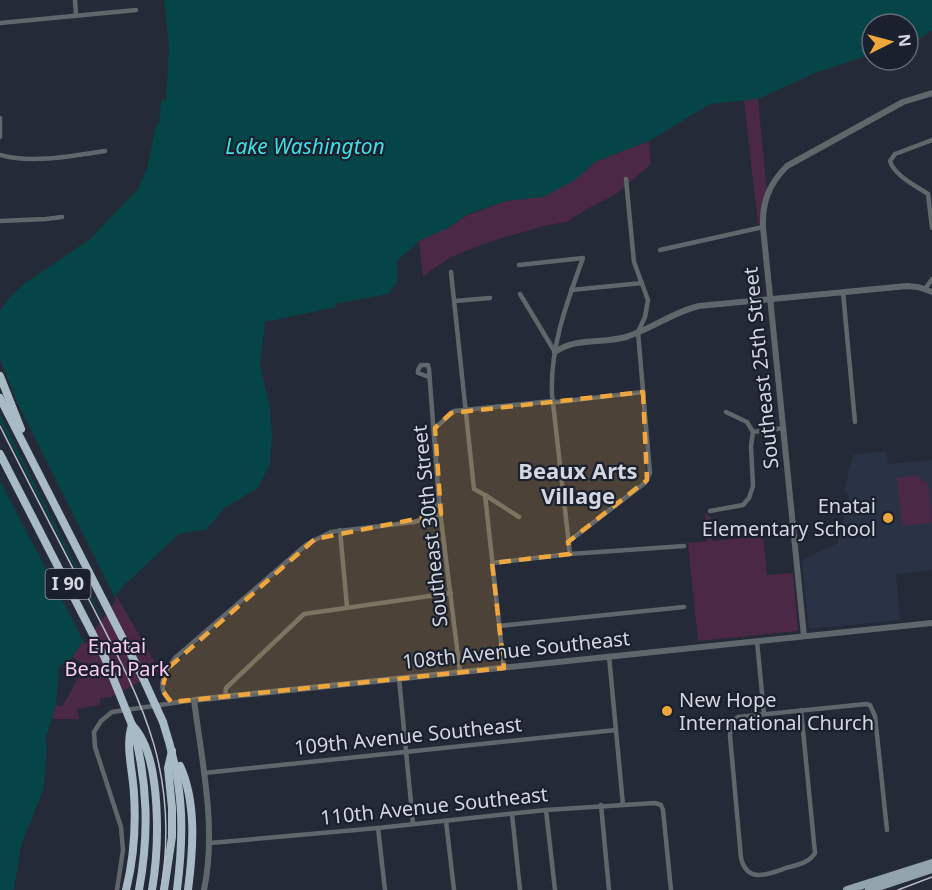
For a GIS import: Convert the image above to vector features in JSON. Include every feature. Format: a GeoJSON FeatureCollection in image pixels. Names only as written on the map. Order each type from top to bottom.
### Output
{"type":"FeatureCollection","features":[{"type":"Feature","properties":{"kind":"highway"},"geometry":{"type":"LineString","coordinates":[[0,376],[37,468]]}},
{"type":"Feature","properties":{"kind":"highway","name":"I 90"},"geometry":{"type":"LineString","coordinates":[[0,398],[154,700],[163,722],[172,750],[182,798],[182,839],[177,890]]}},
{"type":"Feature","properties":{"kind":"highway","name":"I 90"},"geometry":{"type":"LineString","coordinates":[[0,454],[105,658],[134,730],[142,765],[147,806],[146,844],[139,890]]}},
{"type":"Feature","properties":{"kind":"highway"},"geometry":{"type":"LineString","coordinates":[[0,463],[30,510]]}},
{"type":"Feature","properties":{"kind":"highway"},"geometry":{"type":"LineString","coordinates":[[126,890],[133,854],[135,824],[134,730]]}},
{"type":"Feature","properties":{"kind":"highway"},"geometry":{"type":"LineString","coordinates":[[134,730],[148,752],[156,805],[157,845],[152,890]]}},
{"type":"Feature","properties":{"kind":"highway"},"geometry":{"type":"LineString","coordinates":[[164,890],[172,837],[168,768],[172,750]]}},
{"type":"Feature","properties":{"kind":"highway"},"geometry":{"type":"LineString","coordinates":[[172,750],[185,777],[189,801],[192,836],[188,890]]}},
{"type":"Feature","properties":{"kind":"main road"},"geometry":{"type":"LineString","coordinates":[[847,890],[932,863]]}},
{"type":"Feature","properties":{"kind":"main road"},"geometry":{"type":"LineString","coordinates":[[869,890],[932,869]]}},
{"type":"Feature","properties":{"kind":"street"},"geometry":{"type":"LineString","coordinates":[[75,0],[76,16]]}},
{"type":"Feature","properties":{"kind":"street"},"geometry":{"type":"LineString","coordinates":[[0,23],[136,10]]}},
{"type":"Feature","properties":{"kind":"street","name":"Southeast 25th Street"},"geometry":{"type":"LineString","coordinates":[[804,636],[763,227],[764,204],[773,182],[787,166],[903,102],[932,93]]}},
{"type":"Feature","properties":{"kind":"street"},"geometry":{"type":"LineString","coordinates":[[0,118],[0,135]]}},
{"type":"Feature","properties":{"kind":"street"},"geometry":{"type":"LineString","coordinates":[[932,140],[895,154],[890,161],[892,167],[898,172],[930,192],[932,228]]}},
{"type":"Feature","properties":{"kind":"street"},"geometry":{"type":"LineString","coordinates":[[0,155],[33,159],[68,157],[105,151]]}},
{"type":"Feature","properties":{"kind":"street"},"geometry":{"type":"LineString","coordinates":[[568,542],[647,480],[650,473],[638,332],[647,309],[647,294],[635,268],[632,254],[626,179]]}},
{"type":"Feature","properties":{"kind":"street"},"geometry":{"type":"LineString","coordinates":[[0,221],[62,217]]}},
{"type":"Feature","properties":{"kind":"street"},"geometry":{"type":"LineString","coordinates":[[660,250],[763,227]]}},
{"type":"Feature","properties":{"kind":"street"},"geometry":{"type":"LineString","coordinates":[[519,265],[583,258],[571,290],[551,374],[552,401],[570,554]]}},
{"type":"Feature","properties":{"kind":"street"},"geometry":{"type":"LineString","coordinates":[[451,272],[474,489],[519,517]]}},
{"type":"Feature","properties":{"kind":"street"},"geometry":{"type":"LineString","coordinates":[[555,352],[568,344],[626,337],[691,308],[907,286],[929,290],[932,279]]}},
{"type":"Feature","properties":{"kind":"street"},"geometry":{"type":"LineString","coordinates":[[571,290],[642,282]]}},
{"type":"Feature","properties":{"kind":"street"},"geometry":{"type":"LineString","coordinates":[[843,292],[855,422]]}},
{"type":"Feature","properties":{"kind":"street"},"geometry":{"type":"LineString","coordinates":[[520,294],[555,352]]}},
{"type":"Feature","properties":{"kind":"street"},"geometry":{"type":"LineString","coordinates":[[455,301],[490,298]]}},
{"type":"Feature","properties":{"kind":"street","name":"Southeast 30th Street"},"geometry":{"type":"LineString","coordinates":[[429,377],[435,428],[439,503],[460,672]]}},
{"type":"Feature","properties":{"kind":"street"},"geometry":{"type":"LineString","coordinates":[[435,428],[451,413],[465,409],[644,392]]}},
{"type":"Feature","properties":{"kind":"street"},"geometry":{"type":"LineString","coordinates":[[710,511],[739,507],[749,498],[753,486],[751,446],[753,432],[747,422],[726,412]]}},
{"type":"Feature","properties":{"kind":"street"},"geometry":{"type":"LineString","coordinates":[[753,432],[784,428]]}},
{"type":"Feature","properties":{"kind":"street"},"geometry":{"type":"LineString","coordinates":[[485,495],[504,668]]}},
{"type":"Feature","properties":{"kind":"street"},"geometry":{"type":"LineString","coordinates":[[431,517],[439,503]]}},
{"type":"Feature","properties":{"kind":"street"},"geometry":{"type":"LineString","coordinates":[[171,702],[165,697],[162,683],[167,669],[175,658],[307,544],[325,534],[399,525],[441,514]]}},
{"type":"Feature","properties":{"kind":"street"},"geometry":{"type":"LineString","coordinates":[[340,531],[347,607]]}},
{"type":"Feature","properties":{"kind":"street"},"geometry":{"type":"LineString","coordinates":[[492,563],[570,554],[684,546]]}},
{"type":"Feature","properties":{"kind":"street"},"geometry":{"type":"LineString","coordinates":[[225,697],[225,688],[304,614],[451,593]]}},
{"type":"Feature","properties":{"kind":"street"},"geometry":{"type":"LineString","coordinates":[[499,626],[684,608]]}},
{"type":"Feature","properties":{"kind":"street","name":"108th Avenue Southeast"},"geometry":{"type":"LineString","coordinates":[[117,890],[123,850],[121,827],[93,741],[97,726],[106,716],[120,710],[171,702],[932,623]]}},
{"type":"Feature","properties":{"kind":"street"},"geometry":{"type":"LineString","coordinates":[[757,641],[764,714]]}},
{"type":"Feature","properties":{"kind":"street"},"geometry":{"type":"LineString","coordinates":[[609,656],[622,804]]}},
{"type":"Feature","properties":{"kind":"street"},"geometry":{"type":"LineString","coordinates":[[399,678],[413,824]]}},
{"type":"Feature","properties":{"kind":"street"},"geometry":{"type":"LineString","coordinates":[[194,700],[210,843],[204,890]]}},
{"type":"Feature","properties":{"kind":"street"},"geometry":{"type":"LineString","coordinates":[[801,710],[815,853],[808,861],[765,875],[756,875],[747,870],[741,858],[730,736],[732,721],[738,717],[801,710],[866,704],[872,707],[875,716],[887,830]]}},
{"type":"Feature","properties":{"kind":"street","name":"109th Avenue Southeast"},"geometry":{"type":"LineString","coordinates":[[203,773],[405,750],[616,730]]}},
{"type":"Feature","properties":{"kind":"street","name":"110th Avenue Southeast"},"geometry":{"type":"LineString","coordinates":[[210,843],[546,810],[655,803],[661,805],[663,810],[671,890]]}},
{"type":"Feature","properties":{"kind":"street"},"geometry":{"type":"LineString","coordinates":[[601,806],[609,890]]}},
{"type":"Feature","properties":{"kind":"street"},"geometry":{"type":"LineString","coordinates":[[546,810],[555,890]]}},
{"type":"Feature","properties":{"kind":"street"},"geometry":{"type":"LineString","coordinates":[[512,814],[520,890]]}},
{"type":"Feature","properties":{"kind":"street"},"geometry":{"type":"LineString","coordinates":[[446,821],[454,890]]}},
{"type":"Feature","properties":{"kind":"street"},"geometry":{"type":"LineString","coordinates":[[378,828],[385,890]]}},
{"type":"Feature","properties":{"kind":"highlighted area"},"geometry":{"type":"Polygon","coordinates":[[[643,392],[647,480],[568,542],[570,554],[492,563],[504,668],[171,702],[162,690],[167,669],[315,539],[441,514],[435,428],[451,413],[643,392]]]}},
{"type":"Feature","properties":{"kind":"shaded area","name":"Enatai Elementary School"},"geometry":{"type":"Polygon","coordinates":[[[887,451],[888,464],[932,460],[932,570],[896,574],[900,620],[809,629],[802,560],[838,543],[849,494],[844,492],[853,455],[887,451]]]}},
{"type":"Feature","properties":{"kind":"green space"},"geometry":{"type":"Polygon","coordinates":[[[758,99],[767,193],[761,223],[758,224],[744,100],[758,99]]]}},
{"type":"Feature","properties":{"kind":"green space"},"geometry":{"type":"Polygon","coordinates":[[[649,141],[651,164],[616,194],[567,222],[547,225],[489,242],[451,257],[423,276],[419,240],[448,228],[468,215],[506,201],[543,196],[575,179],[595,162],[649,141]]]}},
{"type":"Feature","properties":{"kind":"green space"},"geometry":{"type":"Polygon","coordinates":[[[919,475],[921,480],[928,483],[932,523],[902,526],[897,478],[919,475]]]}},
{"type":"Feature","properties":{"kind":"green space"},"geometry":{"type":"Polygon","coordinates":[[[705,512],[710,517],[712,541],[763,536],[767,575],[793,573],[798,631],[698,641],[688,543],[707,541],[705,512]]]}},
{"type":"Feature","properties":{"kind":"green space","name":"Enatai Beach Park"},"geometry":{"type":"Polygon","coordinates":[[[116,595],[160,671],[111,697],[100,698],[100,705],[77,709],[79,719],[52,719],[56,705],[62,707],[86,665],[72,657],[116,595]]]}},
{"type":"Feature","properties":{"kind":"water","name":"Lake Washington"},"geometry":{"type":"Polygon","coordinates":[[[164,0],[932,0],[932,30],[920,38],[920,12],[860,12],[860,58],[815,73],[758,99],[710,104],[649,141],[595,162],[575,180],[543,197],[506,201],[468,214],[448,228],[419,241],[397,261],[397,282],[388,294],[335,304],[336,307],[265,322],[260,366],[270,408],[272,434],[270,464],[257,489],[224,508],[207,529],[179,534],[121,588],[72,657],[59,667],[56,705],[45,740],[47,744],[44,788],[21,845],[14,890],[0,890],[0,311],[8,299],[24,284],[90,239],[139,188],[147,168],[156,126],[159,123],[161,101],[166,100],[169,47],[164,0]]]}},
{"type":"Feature","properties":{"kind":"pier"},"geometry":{"type":"Polygon","coordinates":[[[0,359],[17,402],[116,600],[103,619],[0,415],[0,359]]]}},
{"type":"Feature","properties":{"kind":"pier"},"geometry":{"type":"Polygon","coordinates":[[[0,422],[102,620],[85,644],[0,481],[0,422]]]}},
{"type":"Feature","properties":{"kind":"tram line"},"geometry":{"type":"LineString","coordinates":[[0,426],[122,666],[151,734],[160,769],[165,806],[166,846],[161,890]]}},
{"type":"Feature","properties":{"kind":"tram line"},"geometry":{"type":"LineString","coordinates":[[898,890],[932,877]]}},
{"type":"Feature","properties":{"kind":"place","name":"Enatai Elementary School"},"geometry":{"type":"Point","coordinates":[888,518]}},
{"type":"Feature","properties":{"kind":"place","name":"New Hope International Church"},"geometry":{"type":"Point","coordinates":[667,711]}},
{"type":"Feature","properties":{"kind":"district","name":"Beaux Arts Village"},"geometry":{"type":"Point","coordinates":[578,484]}}]}
